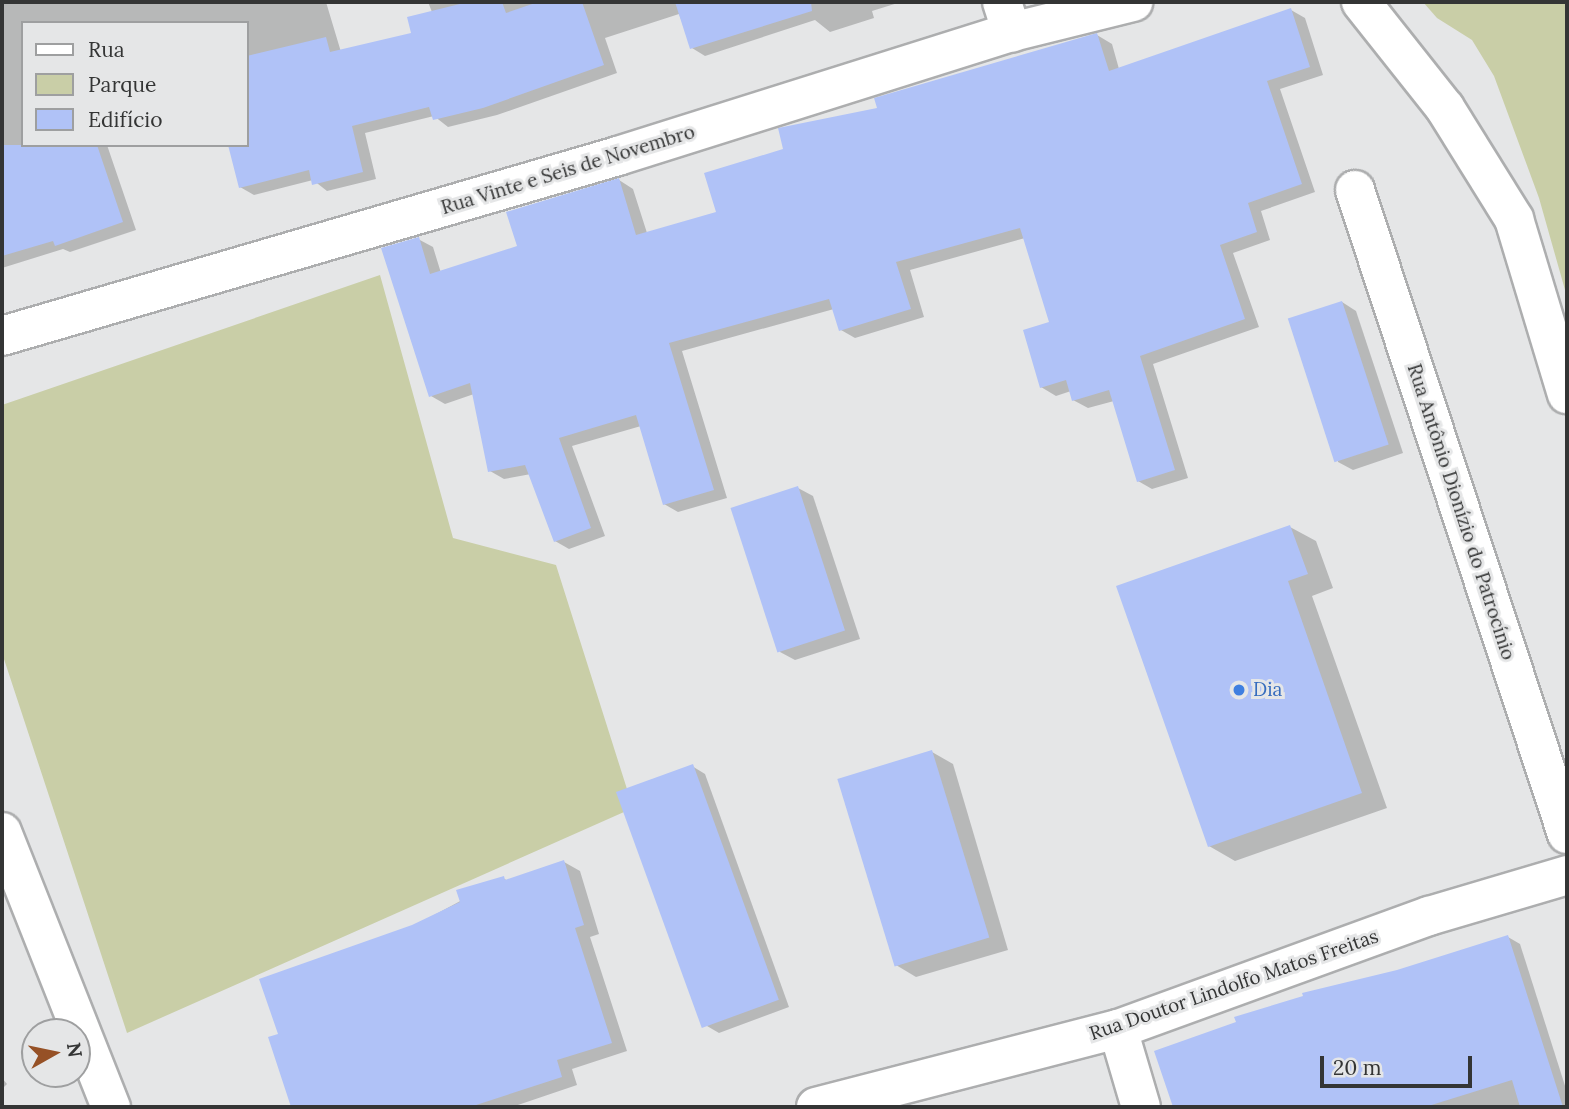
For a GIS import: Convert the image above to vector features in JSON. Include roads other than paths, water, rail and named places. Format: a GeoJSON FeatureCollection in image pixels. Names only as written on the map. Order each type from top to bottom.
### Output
{"type":"FeatureCollection","features":[{"type":"Feature","properties":{"kind":"street","name":"Rua Vinte e Seis de Novembro"},"geometry":{"type":"LineString","coordinates":[[2,336],[618,156],[1007,17],[1133,2]]}},
{"type":"Feature","properties":{"kind":"street"},"geometry":{"type":"LineString","coordinates":[[1360,2],[1445,108],[1514,219],[1567,394]]}},
{"type":"Feature","properties":{"kind":"street","name":"Rua Antônio Dionízio do Patrocínio"},"geometry":{"type":"LineString","coordinates":[[1355,190],[1567,834]]}},
{"type":"Feature","properties":{"kind":"street"},"geometry":{"type":"LineString","coordinates":[[2,832],[111,1107]]}},
{"type":"Feature","properties":{"kind":"street","name":"Rua Doutor Lindolfo Matos Freitas"},"geometry":{"type":"LineString","coordinates":[[816,1107],[1118,1029],[1429,916],[1567,875]]}},
{"type":"Feature","properties":{"kind":"street"},"geometry":{"type":"LineString","coordinates":[[1118,1029],[1141,1107]]}},
{"type":"Feature","properties":{"kind":"place","name":"Dia"},"geometry":{"type":"Point","coordinates":[1239,690]}}]}
